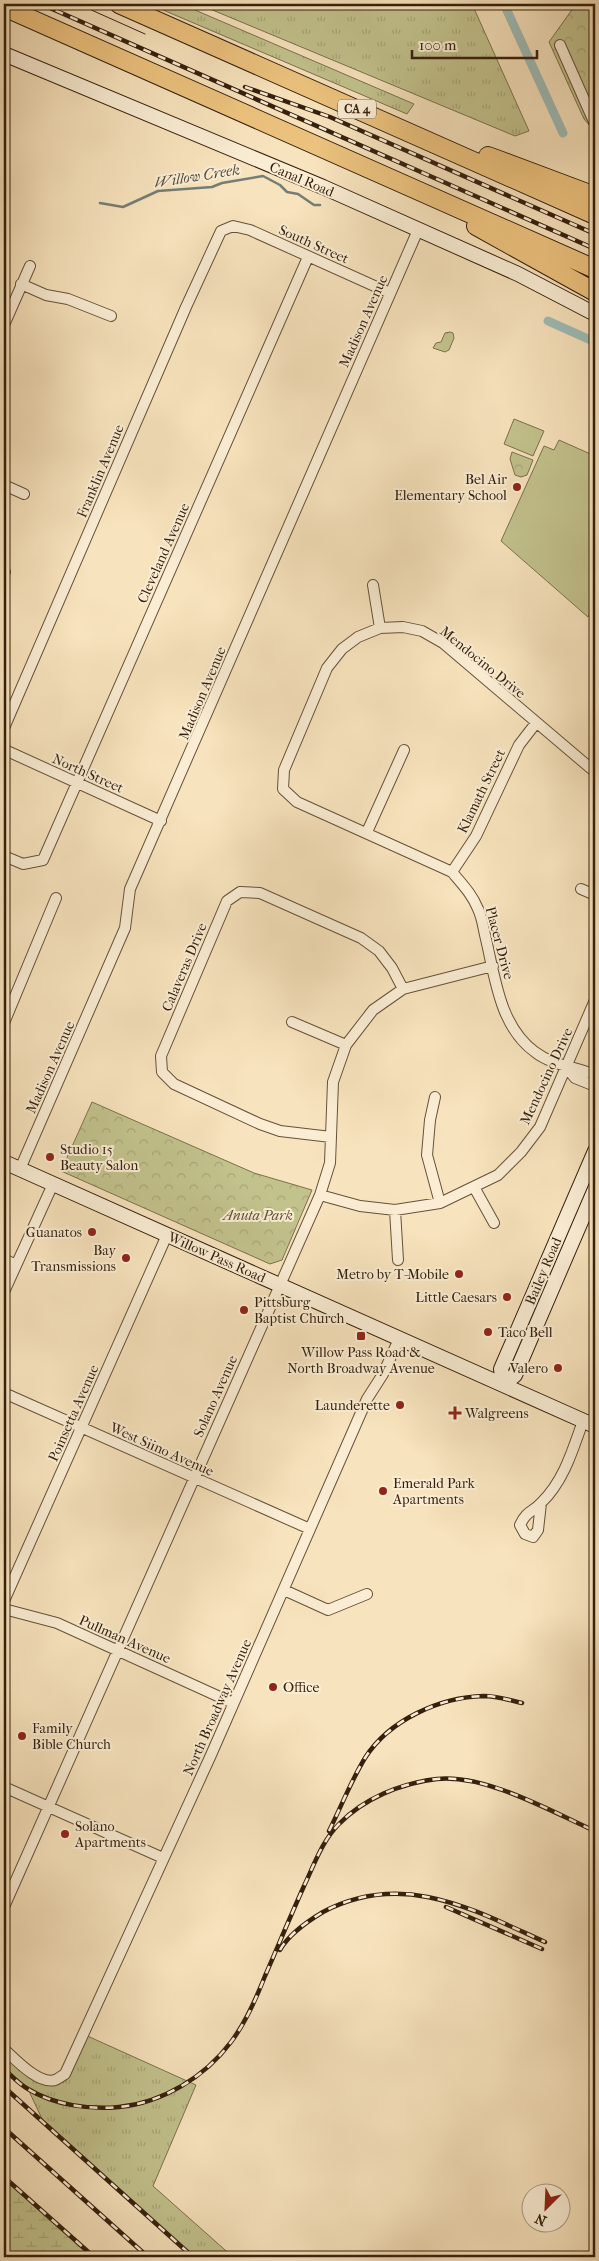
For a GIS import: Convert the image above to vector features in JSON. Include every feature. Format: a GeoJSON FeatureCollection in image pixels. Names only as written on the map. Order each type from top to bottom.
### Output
{"type":"FeatureCollection","features":[{"type":"Feature","properties":{"kind":"highway","name":"CA 4"},"geometry":{"type":"LineString","coordinates":[[118,4],[595,215]]}},
{"type":"Feature","properties":{"kind":"highway"},"geometry":{"type":"LineString","coordinates":[[4,7],[595,269]]}},
{"type":"Feature","properties":{"kind":"highway"},"geometry":{"type":"LineString","coordinates":[[392,124],[521,167],[595,196]]}},
{"type":"Feature","properties":{"kind":"highway"},"geometry":{"type":"LineString","coordinates":[[436,198],[489,235],[595,292]]}},
{"type":"Feature","properties":{"kind":"main road","name":"Canal Road"},"geometry":{"type":"LineString","coordinates":[[4,54],[322,187],[547,288],[595,314]]}},
{"type":"Feature","properties":{"kind":"main road","name":"Bailey Road"},"geometry":{"type":"LineString","coordinates":[[503,1385],[501,1369],[595,1151]]}},
{"type":"Feature","properties":{"kind":"main road","name":"Willow Pass Road"},"geometry":{"type":"LineString","coordinates":[[4,1162],[589,1423]]}},
{"type":"Feature","properties":{"kind":"main road","name":"Bailey Road"},"geometry":{"type":"LineString","coordinates":[[503,1385],[515,1375],[595,1189]]}},
{"type":"Feature","properties":{"kind":"street"},"geometry":{"type":"LineString","coordinates":[[560,45],[595,124]]}},
{"type":"Feature","properties":{"kind":"street","name":"South Street"},"geometry":{"type":"LineString","coordinates":[[225,228],[240,227],[250,230],[390,293]]}},
{"type":"Feature","properties":{"kind":"street","name":"Franklin Avenue"},"geometry":{"type":"LineString","coordinates":[[4,728],[207,258],[215,241],[225,228]]}},
{"type":"Feature","properties":{"kind":"street","name":"Madison Avenue"},"geometry":{"type":"LineString","coordinates":[[20,1169],[125,928],[130,889],[418,230]]}},
{"type":"Feature","properties":{"kind":"street","name":"Cleveland Avenue"},"geometry":{"type":"LineString","coordinates":[[4,856],[23,864],[44,860],[308,257]]}},
{"type":"Feature","properties":{"kind":"street"},"geometry":{"type":"LineString","coordinates":[[4,324],[30,266]]}},
{"type":"Feature","properties":{"kind":"street"},"geometry":{"type":"LineString","coordinates":[[22,284],[46,295],[68,298],[111,316]]}},
{"type":"Feature","properties":{"kind":"street"},"geometry":{"type":"LineString","coordinates":[[4,485],[24,494]]}},
{"type":"Feature","properties":{"kind":"street"},"geometry":{"type":"LineString","coordinates":[[373,585],[380,628]]}},
{"type":"Feature","properties":{"kind":"street","name":"Mendocino Drive"},"geometry":{"type":"LineString","coordinates":[[283,789],[284,770],[327,668],[342,649],[358,637],[380,628],[403,627],[422,631],[443,643],[595,772]]}},
{"type":"Feature","properties":{"kind":"street","name":"Klamath Street"},"geometry":{"type":"LineString","coordinates":[[452,872],[476,836],[519,745],[536,723]]}},
{"type":"Feature","properties":{"kind":"street","name":"North Street"},"geometry":{"type":"LineString","coordinates":[[4,748],[161,821]]}},
{"type":"Feature","properties":{"kind":"street"},"geometry":{"type":"LineString","coordinates":[[367,832],[404,750]]}},
{"type":"Feature","properties":{"kind":"street","name":"Placer Drive"},"geometry":{"type":"LineString","coordinates":[[283,789],[297,802],[452,872],[469,891],[479,911],[505,1014],[517,1036],[536,1054],[566,1067],[578,1067],[595,1075]]}},
{"type":"Feature","properties":{"kind":"street"},"geometry":{"type":"LineString","coordinates":[[581,889],[595,895]]}},
{"type":"Feature","properties":{"kind":"street","name":"Calaveras Drive"},"geometry":{"type":"LineString","coordinates":[[331,1137],[280,1131],[260,1124],[174,1084],[162,1072],[161,1056],[227,902],[240,892],[260,893],[362,938],[379,951],[392,968],[403,989]]}},
{"type":"Feature","properties":{"kind":"street"},"geometry":{"type":"LineString","coordinates":[[4,1023],[56,898]]}},
{"type":"Feature","properties":{"kind":"street","name":"Solano Avenue"},"geometry":{"type":"LineString","coordinates":[[4,1907],[320,1196],[330,1163],[333,1082],[346,1045],[373,1010],[403,989],[493,966]]}},
{"type":"Feature","properties":{"kind":"street","name":"Mendocino Drive"},"geometry":{"type":"LineString","coordinates":[[320,1196],[360,1206],[395,1210],[440,1202],[498,1174],[521,1152],[540,1127],[595,1000]]}},
{"type":"Feature","properties":{"kind":"street"},"geometry":{"type":"LineString","coordinates":[[292,1022],[346,1045]]}},
{"type":"Feature","properties":{"kind":"street","name":"Placer Drive"},"geometry":{"type":"LineString","coordinates":[[566,1067],[575,1078],[595,1086]]}},
{"type":"Feature","properties":{"kind":"street"},"geometry":{"type":"LineString","coordinates":[[435,1097],[430,1120],[427,1155],[440,1202]]}},
{"type":"Feature","properties":{"kind":"street"},"geometry":{"type":"LineString","coordinates":[[4,1292],[53,1184]]}},
{"type":"Feature","properties":{"kind":"street"},"geometry":{"type":"LineString","coordinates":[[474,1187],[494,1223]]}},
{"type":"Feature","properties":{"kind":"street"},"geometry":{"type":"LineString","coordinates":[[395,1210],[398,1260]]}},
{"type":"Feature","properties":{"kind":"street","name":"Poinsetta Avenue"},"geometry":{"type":"LineString","coordinates":[[4,1602],[167,1234]]}},
{"type":"Feature","properties":{"kind":"street"},"geometry":{"type":"LineString","coordinates":[[4,1259],[16,1264]]}},
{"type":"Feature","properties":{"kind":"street","name":"North Broadway Avenue"},"geometry":{"type":"LineString","coordinates":[[4,2049],[29,2071],[41,2078],[53,2080],[66,2074],[119,1960],[284,1590],[367,1399],[383,1374],[400,1339]]}},
{"type":"Feature","properties":{"kind":"street","name":"West Siino Avenue"},"geometry":{"type":"LineString","coordinates":[[4,1393],[310,1529]]}},
{"type":"Feature","properties":{"kind":"street"},"geometry":{"type":"LineString","coordinates":[[541,1503],[566,1469],[589,1423]]}},
{"type":"Feature","properties":{"kind":"street"},"geometry":{"type":"LineString","coordinates":[[284,1590],[328,1610],[367,1594]]}},
{"type":"Feature","properties":{"kind":"street","name":"Pullman Avenue"},"geometry":{"type":"LineString","coordinates":[[4,1609],[57,1623],[232,1703]]}},
{"type":"Feature","properties":{"kind":"street"},"geometry":{"type":"LineString","coordinates":[[4,1787],[163,1858]]}},
{"type":"Feature","properties":{"kind":"green space"},"geometry":{"type":"Polygon","coordinates":[[[149,4],[181,4],[414,104],[407,114],[149,4]]]}},
{"type":"Feature","properties":{"kind":"green space"},"geometry":{"type":"Polygon","coordinates":[[[198,4],[472,4],[529,131],[515,136],[198,4]]]}},
{"type":"Feature","properties":{"kind":"green space"},"geometry":{"type":"Polygon","coordinates":[[[576,4],[595,4],[595,132],[584,119],[549,42],[576,4]]]}},
{"type":"Feature","properties":{"kind":"green space"},"geometry":{"type":"Polygon","coordinates":[[[445,333],[453,333],[454,338],[449,350],[445,352],[433,348],[436,343],[441,342],[445,333]]]}},
{"type":"Feature","properties":{"kind":"green space"},"geometry":{"type":"Polygon","coordinates":[[[514,419],[544,431],[533,456],[504,444],[514,419]]]}},
{"type":"Feature","properties":{"kind":"green space"},"geometry":{"type":"Polygon","coordinates":[[[559,440],[595,456],[595,602],[588,617],[501,541],[544,446],[554,450],[559,440]]]}},
{"type":"Feature","properties":{"kind":"green space"},"geometry":{"type":"Polygon","coordinates":[[[512,452],[533,460],[527,475],[521,477],[515,475],[510,459],[512,452]]]}},
{"type":"Feature","properties":{"kind":"green space","name":"Anuta Park"},"geometry":{"type":"Polygon","coordinates":[[[92,1102],[254,1173],[312,1190],[282,1260],[270,1264],[61,1171],[92,1102]]]}},
{"type":"Feature","properties":{"kind":"green space"},"geometry":{"type":"Polygon","coordinates":[[[83,2034],[196,2085],[153,2186],[233,2257],[193,2257],[44,2123],[28,2089],[4,2069],[4,2049],[41,2078],[65,2074],[83,2034]]]}},
{"type":"Feature","properties":{"kind":"green space"},"geometry":{"type":"Polygon","coordinates":[[[4,2178],[93,2257],[4,2257],[4,2178]]]}},
{"type":"Feature","properties":{"kind":"waterway"},"geometry":{"type":"LineString","coordinates":[[504,4],[563,133]]}},
{"type":"Feature","properties":{"kind":"waterway","name":"Willow Creek"},"geometry":{"type":"LineString","coordinates":[[100,203],[123,207],[158,191],[212,187],[222,183],[263,176],[280,185],[287,192],[298,194],[314,205],[320,205]]}},
{"type":"Feature","properties":{"kind":"waterway"},"geometry":{"type":"LineString","coordinates":[[548,321],[595,342]]}},
{"type":"Feature","properties":{"kind":"tram line"},"geometry":{"type":"LineString","coordinates":[[78,4],[145,34]]}},
{"type":"Feature","properties":{"kind":"railway"},"geometry":{"type":"LineString","coordinates":[[41,4],[595,249]]}},
{"type":"Feature","properties":{"kind":"railway"},"geometry":{"type":"LineString","coordinates":[[245,87],[330,117],[595,234]]}},
{"type":"Feature","properties":{"kind":"railway"},"geometry":{"type":"LineString","coordinates":[[329,1831],[365,1758],[375,1744],[402,1722],[433,1706],[467,1697],[489,1696],[522,1703]]}},
{"type":"Feature","properties":{"kind":"railway"},"geometry":{"type":"LineString","coordinates":[[4,2069],[22,2085],[49,2099],[61,2103],[96,2108],[119,2107],[151,2100],[166,2094],[195,2077],[220,2055],[231,2042],[246,2018],[289,1919],[328,1838],[339,1824],[359,1807],[396,1788],[437,1779],[476,1782],[538,1804],[595,1831]]}},
{"type":"Feature","properties":{"kind":"railway"},"geometry":{"type":"LineString","coordinates":[[280,1950],[294,1933],[323,1912],[353,1900],[381,1894],[409,1894],[437,1899],[491,1917],[545,1942]]}},
{"type":"Feature","properties":{"kind":"railway"},"geometry":{"type":"LineString","coordinates":[[446,1907],[542,1949]]}},
{"type":"Feature","properties":{"kind":"railway"},"geometry":{"type":"LineString","coordinates":[[4,2087],[193,2257]]}},
{"type":"Feature","properties":{"kind":"railway"},"geometry":{"type":"LineString","coordinates":[[4,2128],[148,2257]]}},
{"type":"Feature","properties":{"kind":"railway"},"geometry":{"type":"LineString","coordinates":[[4,2177],[94,2257]]}},
{"type":"Feature","properties":{"kind":"place","name":"Bel Air Elementary School"},"geometry":{"type":"Point","coordinates":[517,487]}},
{"type":"Feature","properties":{"kind":"place","name":"Studio 15 Beauty Salon"},"geometry":{"type":"Point","coordinates":[50,1157]}},
{"type":"Feature","properties":{"kind":"place","name":"Guanatos"},"geometry":{"type":"Point","coordinates":[92,1232]}},
{"type":"Feature","properties":{"kind":"place","name":"Bay Transmissions"},"geometry":{"type":"Point","coordinates":[126,1258]}},
{"type":"Feature","properties":{"kind":"place","name":"Metro by T-Mobile"},"geometry":{"type":"Point","coordinates":[459,1274]}},
{"type":"Feature","properties":{"kind":"place","name":"Little Caesars"},"geometry":{"type":"Point","coordinates":[507,1297]}},
{"type":"Feature","properties":{"kind":"place","name":"Pittsburg Baptist Church"},"geometry":{"type":"Point","coordinates":[244,1310]}},
{"type":"Feature","properties":{"kind":"place","name":"Taco Bell"},"geometry":{"type":"Point","coordinates":[488,1332]}},
{"type":"Feature","properties":{"kind":"place","name":"Willow Pass Road & North Broadway Avenue"},"geometry":{"type":"Point","coordinates":[361,1336]}},
{"type":"Feature","properties":{"kind":"place","name":"Valero"},"geometry":{"type":"Point","coordinates":[558,1368]}},
{"type":"Feature","properties":{"kind":"place","name":"Launderette"},"geometry":{"type":"Point","coordinates":[400,1405]}},
{"type":"Feature","properties":{"kind":"place","name":"Walgreens"},"geometry":{"type":"Point","coordinates":[455,1413]}},
{"type":"Feature","properties":{"kind":"place","name":"Emerald Park Apartments"},"geometry":{"type":"Point","coordinates":[383,1491]}},
{"type":"Feature","properties":{"kind":"place","name":"Office"},"geometry":{"type":"Point","coordinates":[273,1687]}},
{"type":"Feature","properties":{"kind":"place","name":"Family Bible Church"},"geometry":{"type":"Point","coordinates":[22,1736]}},
{"type":"Feature","properties":{"kind":"place","name":"Solano Apartments"},"geometry":{"type":"Point","coordinates":[65,1834]}}]}
